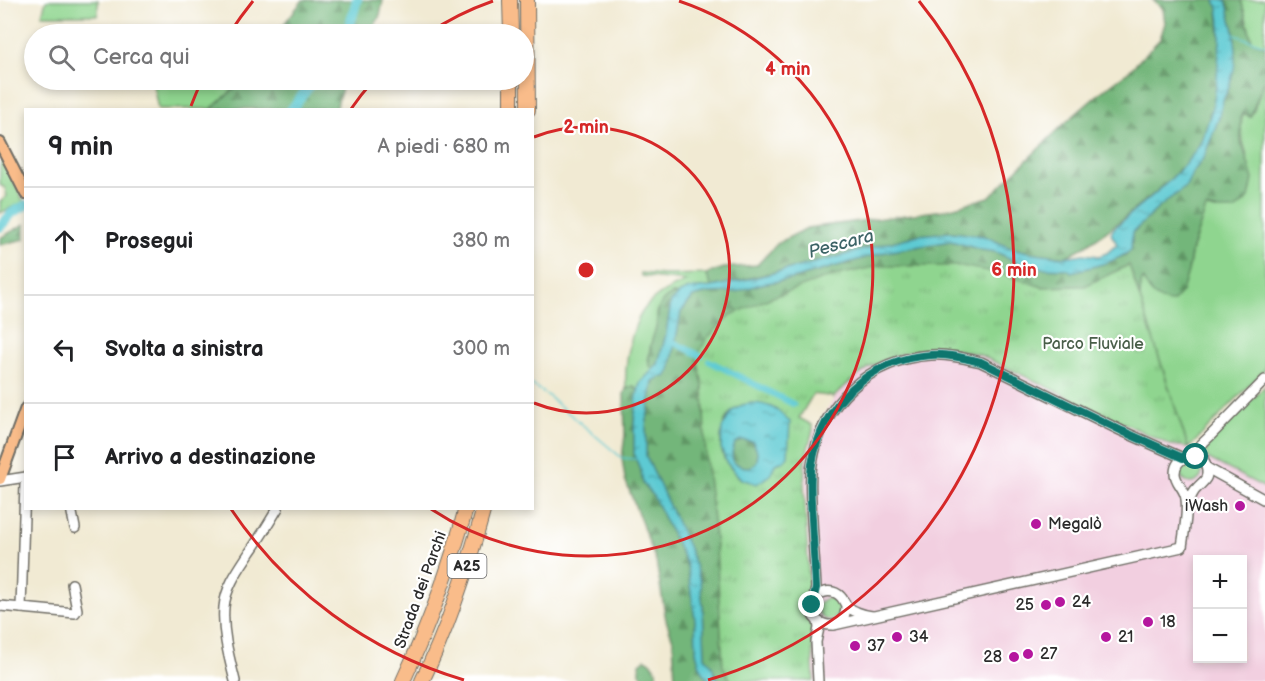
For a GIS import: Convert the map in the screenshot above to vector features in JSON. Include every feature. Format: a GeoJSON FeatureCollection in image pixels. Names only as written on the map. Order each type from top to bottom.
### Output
{"type":"FeatureCollection","features":[{"type":"Feature","properties":{"kind":"highway"},"geometry":{"type":"LineString","coordinates":[[510,0],[511,24]]}},
{"type":"Feature","properties":{"kind":"highway"},"geometry":{"type":"LineString","coordinates":[[527,0],[527,24]]}},
{"type":"Feature","properties":{"kind":"highway"},"geometry":{"type":"LineString","coordinates":[[511,90],[511,108]]}},
{"type":"Feature","properties":{"kind":"highway"},"geometry":{"type":"LineString","coordinates":[[528,90],[528,108]]}},
{"type":"Feature","properties":{"kind":"highway","name":"Strada dei Parchi"},"geometry":{"type":"LineString","coordinates":[[403,681],[431,618],[453,555],[465,510]]}},
{"type":"Feature","properties":{"kind":"highway","name":"Strada dei Parchi"},"geometry":{"type":"LineString","coordinates":[[423,681],[463,578],[483,510]]}},
{"type":"Feature","properties":{"kind":"main road"},"geometry":{"type":"LineString","coordinates":[[0,142],[24,190]]}},
{"type":"Feature","properties":{"kind":"main road"},"geometry":{"type":"LineString","coordinates":[[0,156],[14,171]]}},
{"type":"Feature","properties":{"kind":"main road"},"geometry":{"type":"LineString","coordinates":[[0,480],[24,414]]}},
{"type":"Feature","properties":{"kind":"street"},"geometry":{"type":"LineString","coordinates":[[1265,380],[1209,437],[1185,458],[1177,465],[1176,479],[1182,486],[1186,497],[1182,547],[834,625],[823,624],[813,614],[812,605],[816,588],[810,486],[816,442],[820,431],[840,401],[856,384],[882,367],[906,358],[932,355],[960,357],[981,362],[1122,431],[1185,458],[1196,457],[1205,465],[1265,500]]}},
{"type":"Feature","properties":{"kind":"street"},"geometry":{"type":"LineString","coordinates":[[1186,507],[1197,488],[1205,482],[1207,475],[1204,447],[1209,437]]}},
{"type":"Feature","properties":{"kind":"street"},"geometry":{"type":"LineString","coordinates":[[0,480],[24,481]]}},
{"type":"Feature","properties":{"kind":"street"},"geometry":{"type":"LineString","coordinates":[[1182,486],[1189,489],[1197,488]]}},
{"type":"Feature","properties":{"kind":"street"},"geometry":{"type":"LineString","coordinates":[[21,608],[24,510]]}},
{"type":"Feature","properties":{"kind":"street"},"geometry":{"type":"LineString","coordinates":[[71,510],[75,528]]}},
{"type":"Feature","properties":{"kind":"street"},"geometry":{"type":"LineString","coordinates":[[235,681],[224,622],[226,596],[232,581],[277,510]]}},
{"type":"Feature","properties":{"kind":"street"},"geometry":{"type":"LineString","coordinates":[[0,606],[75,613],[72,584]]}},
{"type":"Feature","properties":{"kind":"street"},"geometry":{"type":"LineString","coordinates":[[812,605],[820,594],[831,592],[840,596],[846,605],[866,615],[874,616]]}},
{"type":"Feature","properties":{"kind":"street"},"geometry":{"type":"LineString","coordinates":[[834,625],[845,615],[846,605]]}},
{"type":"Feature","properties":{"kind":"street"},"geometry":{"type":"LineString","coordinates":[[818,621],[816,642],[818,681]]}},
{"type":"Feature","properties":{"kind":"shaded area","name":"Megalò"},"geometry":{"type":"Polygon","coordinates":[[[948,345],[980,355],[1170,445],[1188,447],[1265,488],[1265,681],[815,681],[805,467],[814,431],[834,399],[865,365],[904,350],[948,345]]]}},
{"type":"Feature","properties":{"kind":"green space"},"geometry":{"type":"Polygon","coordinates":[[[46,0],[98,0],[98,15],[42,15],[46,0]]]}},
{"type":"Feature","properties":{"kind":"green space"},"geometry":{"type":"Polygon","coordinates":[[[303,0],[354,0],[347,24],[284,24],[303,0]]]}},
{"type":"Feature","properties":{"kind":"green space"},"geometry":{"type":"Polygon","coordinates":[[[359,0],[383,0],[380,16],[375,24],[352,24],[359,0]]]}},
{"type":"Feature","properties":{"kind":"green space"},"geometry":{"type":"Polygon","coordinates":[[[1153,0],[1215,0],[1218,9],[1220,38],[1213,107],[1200,144],[1185,165],[1161,188],[1106,232],[1080,249],[1065,257],[1008,247],[985,236],[952,232],[918,235],[712,287],[706,274],[724,268],[757,265],[778,243],[807,228],[944,210],[989,197],[1064,124],[1129,71],[1160,39],[1165,23],[1163,9],[1153,0]]]}},
{"type":"Feature","properties":{"kind":"green space"},"geometry":{"type":"Polygon","coordinates":[[[1226,0],[1241,0],[1252,41],[1265,46],[1265,82],[1250,117],[1244,113],[1241,118],[1241,140],[1253,179],[1249,198],[1235,210],[1206,208],[1192,248],[1182,292],[1173,302],[1154,296],[1143,279],[1140,298],[1129,265],[1085,286],[1042,287],[1003,274],[697,358],[703,385],[706,458],[716,545],[723,666],[731,681],[720,681],[705,657],[700,580],[646,456],[646,426],[653,381],[670,371],[681,312],[693,297],[708,293],[736,291],[792,279],[886,252],[951,241],[996,252],[1026,266],[1041,268],[1068,269],[1105,263],[1126,255],[1132,244],[1132,233],[1186,186],[1204,157],[1229,87],[1236,50],[1226,0]]]}},
{"type":"Feature","properties":{"kind":"green space"},"geometry":{"type":"Polygon","coordinates":[[[1241,0],[1265,0],[1265,46],[1252,41],[1241,0]]]}},
{"type":"Feature","properties":{"kind":"green space"},"geometry":{"type":"Polygon","coordinates":[[[1265,82],[1265,369],[1189,448],[1140,298],[1141,283],[1143,279],[1188,271],[1192,248],[1206,207],[1216,210],[1247,155],[1242,134],[1242,118],[1244,113],[1250,117],[1265,82]]]}},
{"type":"Feature","properties":{"kind":"green space"},"geometry":{"type":"Polygon","coordinates":[[[154,90],[233,90],[212,108],[158,108],[154,90]]]}},
{"type":"Feature","properties":{"kind":"green space"},"geometry":{"type":"Polygon","coordinates":[[[233,90],[304,90],[289,108],[212,108],[233,90]]]}},
{"type":"Feature","properties":{"kind":"green space"},"geometry":{"type":"Polygon","coordinates":[[[309,90],[342,90],[337,108],[294,108],[309,90]]]}},
{"type":"Feature","properties":{"kind":"green space"},"geometry":{"type":"Polygon","coordinates":[[[2,160],[24,202],[0,213],[0,202],[7,196],[5,188],[0,185],[2,160]]]}},
{"type":"Feature","properties":{"kind":"green space"},"geometry":{"type":"Polygon","coordinates":[[[24,225],[24,239],[0,245],[0,238],[24,225]]]}},
{"type":"Feature","properties":{"kind":"green space","name":"Parco Fluviale"},"geometry":{"type":"Polygon","coordinates":[[[1129,265],[1188,447],[1170,445],[980,355],[955,349],[923,349],[894,356],[868,369],[833,398],[829,395],[813,394],[799,418],[812,425],[813,430],[805,459],[804,486],[814,681],[731,681],[723,666],[716,545],[706,458],[703,385],[697,358],[706,339],[731,315],[770,298],[829,277],[878,266],[961,266],[1003,274],[1042,287],[1085,286],[1129,265]],[[752,403],[740,406],[729,414],[721,434],[721,448],[727,464],[741,479],[770,475],[775,464],[784,461],[752,403]]]}},
{"type":"Feature","properties":{"kind":"green space"},"geometry":{"type":"Polygon","coordinates":[[[641,273],[706,274],[712,287],[689,289],[678,295],[672,294],[657,311],[657,325],[648,356],[649,366],[655,368],[640,383],[638,391],[634,386],[626,389],[627,357],[636,324],[654,298],[686,281],[641,276],[641,273]]]}},
{"type":"Feature","properties":{"kind":"green space"},"geometry":{"type":"Polygon","coordinates":[[[672,294],[678,295],[671,302],[666,334],[655,368],[649,366],[649,356],[659,309],[663,301],[672,294]]]}},
{"type":"Feature","properties":{"kind":"green space"},"geometry":{"type":"Polygon","coordinates":[[[634,386],[638,391],[634,422],[634,455],[641,471],[643,484],[652,494],[687,565],[695,620],[696,652],[708,681],[675,681],[673,640],[666,620],[656,561],[625,479],[622,458],[625,435],[624,394],[626,389],[634,386]]]}},
{"type":"Feature","properties":{"kind":"green space"},"geometry":{"type":"Polygon","coordinates":[[[1265,386],[1265,488],[1207,458],[1206,451],[1210,442],[1265,386]]]}},
{"type":"Feature","properties":{"kind":"green space"},"geometry":{"type":"Polygon","coordinates":[[[741,440],[752,441],[756,448],[757,459],[752,466],[740,466],[733,463],[732,452],[735,443],[741,440]]]}},
{"type":"Feature","properties":{"kind":"green space"},"geometry":{"type":"Polygon","coordinates":[[[1191,461],[1199,464],[1202,472],[1199,480],[1191,483],[1183,480],[1180,472],[1183,464],[1191,461]]]}},
{"type":"Feature","properties":{"kind":"green space"},"geometry":{"type":"Polygon","coordinates":[[[829,598],[837,601],[840,609],[837,617],[829,620],[821,617],[818,609],[821,601],[829,598]]]}},
{"type":"Feature","properties":{"kind":"green space"},"geometry":{"type":"Polygon","coordinates":[[[645,659],[653,665],[660,681],[647,681],[640,673],[640,663],[645,659]]]}},
{"type":"Feature","properties":{"kind":"water","name":"Pescara"},"geometry":{"type":"Polygon","coordinates":[[[1215,0],[1226,0],[1236,50],[1234,70],[1220,115],[1204,157],[1186,186],[1132,233],[1131,250],[1125,254],[1102,264],[1071,272],[1068,269],[1026,266],[996,252],[951,241],[886,252],[792,279],[761,284],[736,292],[708,293],[693,297],[681,312],[670,371],[666,377],[653,381],[646,426],[646,456],[689,548],[700,580],[705,657],[720,681],[708,681],[696,652],[695,620],[687,565],[652,494],[643,484],[641,471],[634,455],[637,395],[640,383],[658,364],[671,302],[680,293],[689,289],[712,287],[753,278],[918,235],[952,232],[985,236],[1008,247],[1065,257],[1083,254],[1099,256],[1107,253],[1117,244],[1111,234],[1113,229],[1181,169],[1202,139],[1215,97],[1217,81],[1220,32],[1215,0]]]}},
{"type":"Feature","properties":{"kind":"water"},"geometry":{"type":"Polygon","coordinates":[[[752,403],[769,406],[790,422],[788,456],[784,461],[775,464],[770,475],[757,484],[741,479],[726,462],[721,448],[722,428],[732,411],[742,405],[752,403]],[[741,440],[735,443],[732,453],[733,462],[747,467],[755,464],[757,454],[752,441],[741,440]]]}},
{"type":"Feature","properties":{"kind":"waterway"},"geometry":{"type":"LineString","coordinates":[[350,24],[357,0]]}},
{"type":"Feature","properties":{"kind":"waterway"},"geometry":{"type":"LineString","coordinates":[[1235,35],[1265,45]]}},
{"type":"Feature","properties":{"kind":"waterway"},"geometry":{"type":"LineString","coordinates":[[293,108],[306,90]]}},
{"type":"Feature","properties":{"kind":"waterway"},"geometry":{"type":"LineString","coordinates":[[0,227],[12,213],[24,206]]}},
{"type":"Feature","properties":{"kind":"waterway"},"geometry":{"type":"LineString","coordinates":[[669,340],[701,356]]}},
{"type":"Feature","properties":{"kind":"waterway"},"geometry":{"type":"LineString","coordinates":[[675,341],[701,355]]}},
{"type":"Feature","properties":{"kind":"waterway"},"geometry":{"type":"LineString","coordinates":[[708,359],[796,406]]}},
{"type":"Feature","properties":{"kind":"waterway"},"geometry":{"type":"LineString","coordinates":[[709,361],[793,404]]}},
{"type":"Feature","properties":{"kind":"waterway"},"geometry":{"type":"LineString","coordinates":[[534,386],[622,458],[636,459]]}},
{"type":"Feature","properties":{"kind":"place","name":"iWash"},"geometry":{"type":"Point","coordinates":[1240,506]}},
{"type":"Feature","properties":{"kind":"place","name":"Megalò"},"geometry":{"type":"Point","coordinates":[1036,524]}},
{"type":"Feature","properties":{"kind":"place","name":"24"},"geometry":{"type":"Point","coordinates":[1060,602]}},
{"type":"Feature","properties":{"kind":"place","name":"25"},"geometry":{"type":"Point","coordinates":[1046,605]}},
{"type":"Feature","properties":{"kind":"place","name":"18"},"geometry":{"type":"Point","coordinates":[1148,622]}},
{"type":"Feature","properties":{"kind":"place","name":"34"},"geometry":{"type":"Point","coordinates":[897,637]}},
{"type":"Feature","properties":{"kind":"place","name":"21"},"geometry":{"type":"Point","coordinates":[1106,637]}},
{"type":"Feature","properties":{"kind":"place","name":"37"},"geometry":{"type":"Point","coordinates":[855,646]}},
{"type":"Feature","properties":{"kind":"place","name":"27"},"geometry":{"type":"Point","coordinates":[1028,654]}},
{"type":"Feature","properties":{"kind":"place","name":"28"},"geometry":{"type":"Point","coordinates":[1014,657]}},
{"type":"Feature","properties":{"kind":"route"},"geometry":{"type":"LineString","coordinates":[[812,605],[816,588],[810,486],[816,442],[820,431],[840,401],[856,384],[882,367],[906,358],[932,355],[960,357],[981,362],[1183,458],[1196,457]]}}]}
